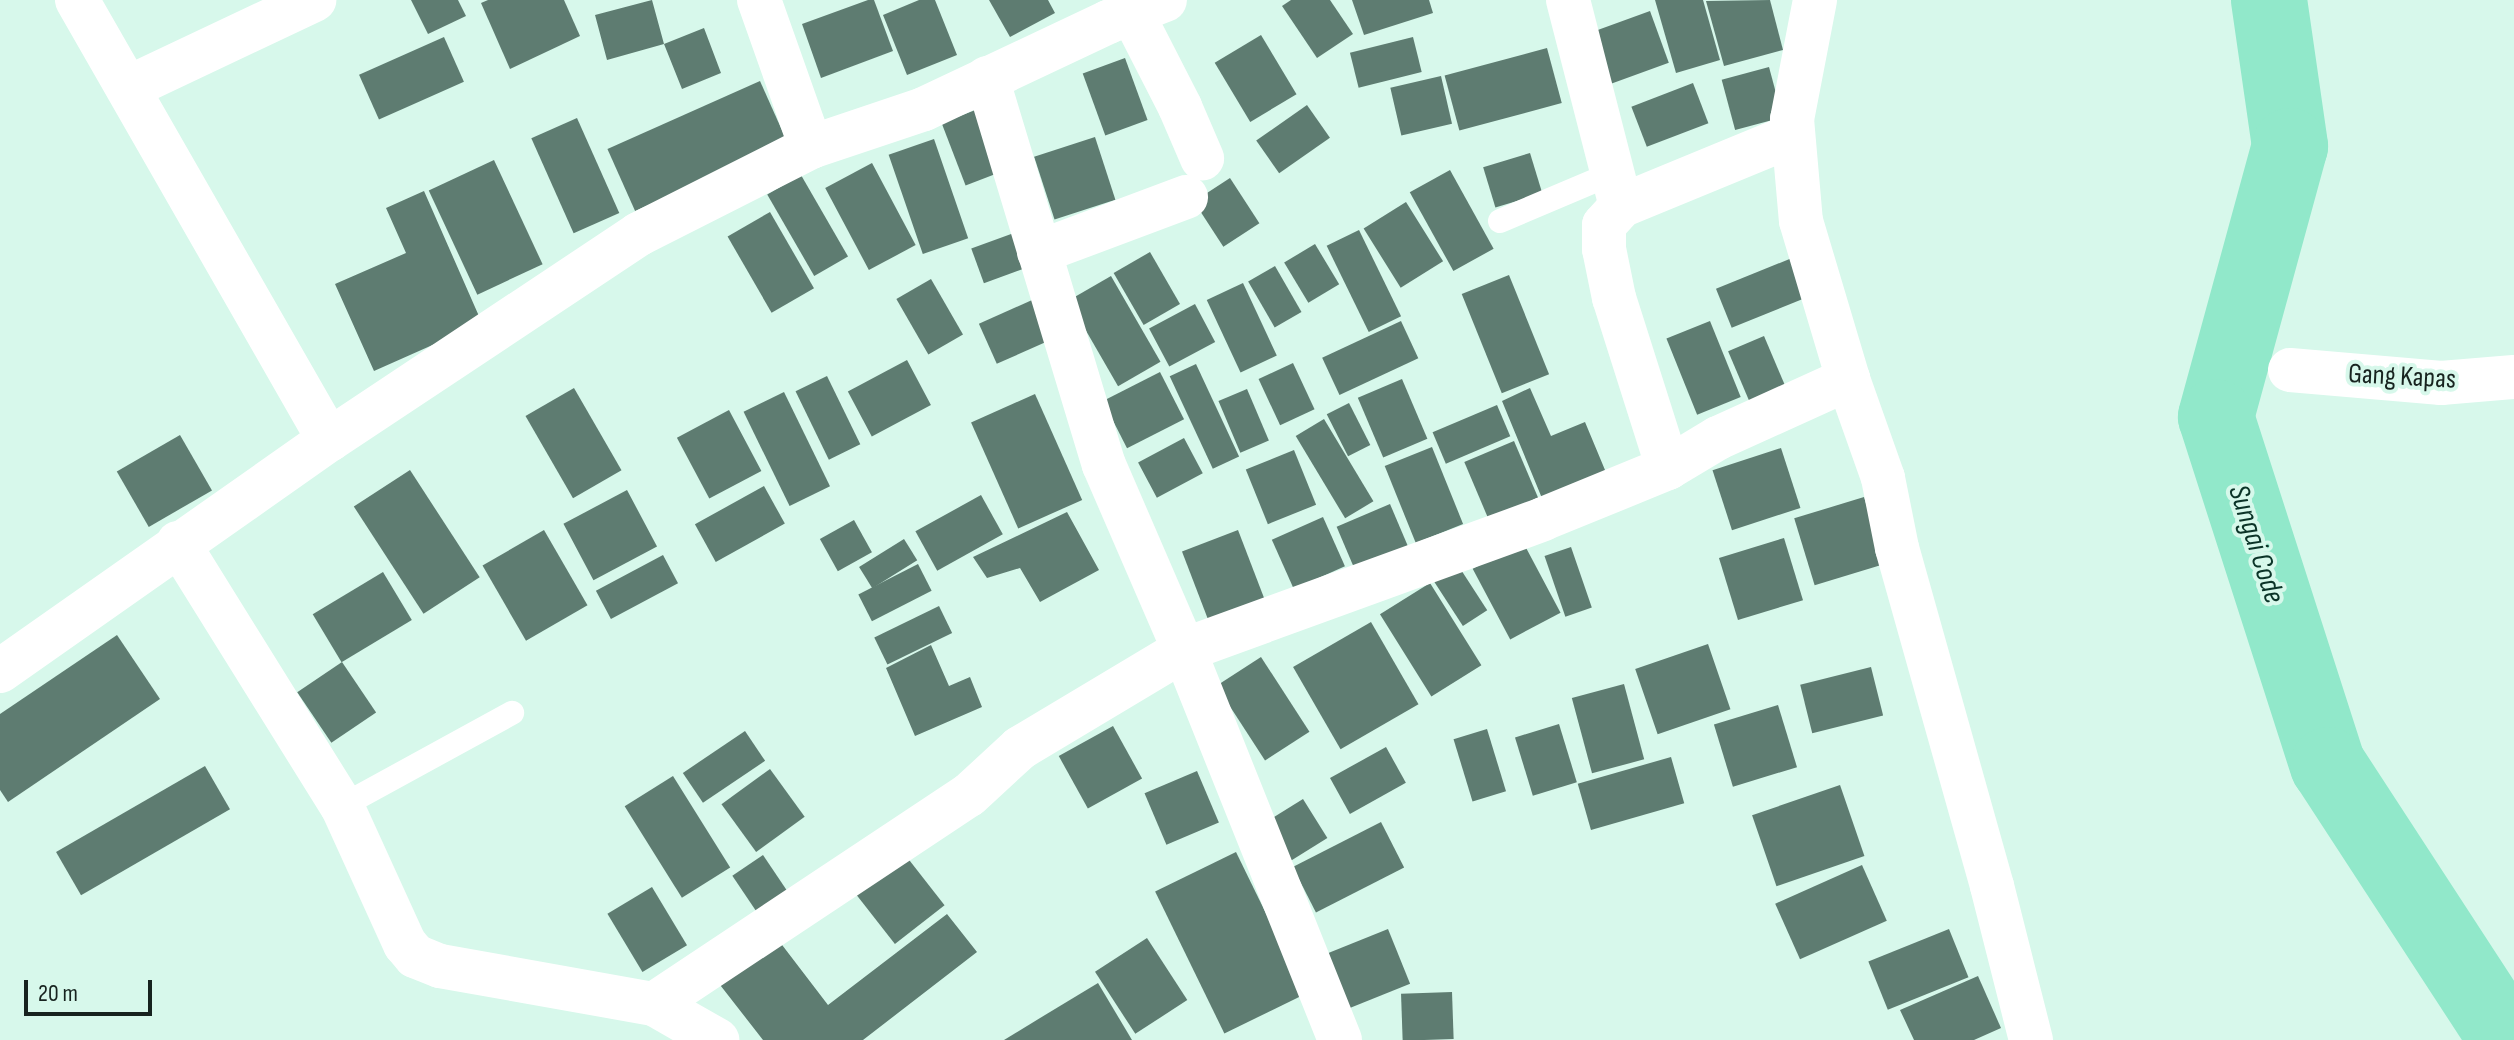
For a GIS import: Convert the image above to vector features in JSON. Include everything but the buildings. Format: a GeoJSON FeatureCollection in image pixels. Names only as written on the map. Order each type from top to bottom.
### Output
{"type":"FeatureCollection","features":[{"type":"Feature","properties":{"kind":"street"},"geometry":{"type":"LineString","coordinates":[[77,0],[130,87],[329,440]]}},
{"type":"Feature","properties":{"kind":"street"},"geometry":{"type":"LineString","coordinates":[[130,87],[314,0]]}},
{"type":"Feature","properties":{"kind":"street"},"geometry":{"type":"LineString","coordinates":[[759,0],[811,147]]}},
{"type":"Feature","properties":{"kind":"street"},"geometry":{"type":"LineString","coordinates":[[1568,0],[1617,189],[1604,225],[1604,249],[1614,298],[1668,468]]}},
{"type":"Feature","properties":{"kind":"street"},"geometry":{"type":"LineString","coordinates":[[1815,0],[1792,119],[1801,221],[1848,379],[1883,478],[1897,548],[1992,886],[2031,1040]]}},
{"type":"Feature","properties":{"kind":"street"},"geometry":{"type":"LineString","coordinates":[[0,671],[178,543],[639,234],[811,147],[924,109],[1148,7],[1180,107],[1194,177],[1039,252]]}},
{"type":"Feature","properties":{"kind":"street"},"geometry":{"type":"LineString","coordinates":[[987,78],[1104,465],[1184,650],[1327,1034]]}},
{"type":"Feature","properties":{"kind":"street"},"geometry":{"type":"LineString","coordinates":[[1617,189],[1793,135]]}},
{"type":"Feature","properties":{"kind":"street","name":"Gang Kapas"},"geometry":{"type":"LineString","coordinates":[[2290,370],[2441,383],[2514,377]]}},
{"type":"Feature","properties":{"kind":"street"},"geometry":{"type":"LineString","coordinates":[[654,1004],[969,795],[1020,748],[1184,650],[1529,524],[1668,468],[1756,419],[1848,379]]}},
{"type":"Feature","properties":{"kind":"street"},"geometry":{"type":"LineString","coordinates":[[178,543],[342,806],[405,944],[425,963],[654,1004],[717,1040]]}},
{"type":"Feature","properties":{"kind":"lane"},"geometry":{"type":"LineString","coordinates":[[1500,221],[1617,189]]}},
{"type":"Feature","properties":{"kind":"lane"},"geometry":{"type":"LineString","coordinates":[[342,806],[512,713]]}},
{"type":"Feature","properties":{"kind":"waterway","name":"Sungai Code"},"geometry":{"type":"LineString","coordinates":[[2269,0],[2290,146],[2216,417],[2328,765],[2507,1040]]}}]}
